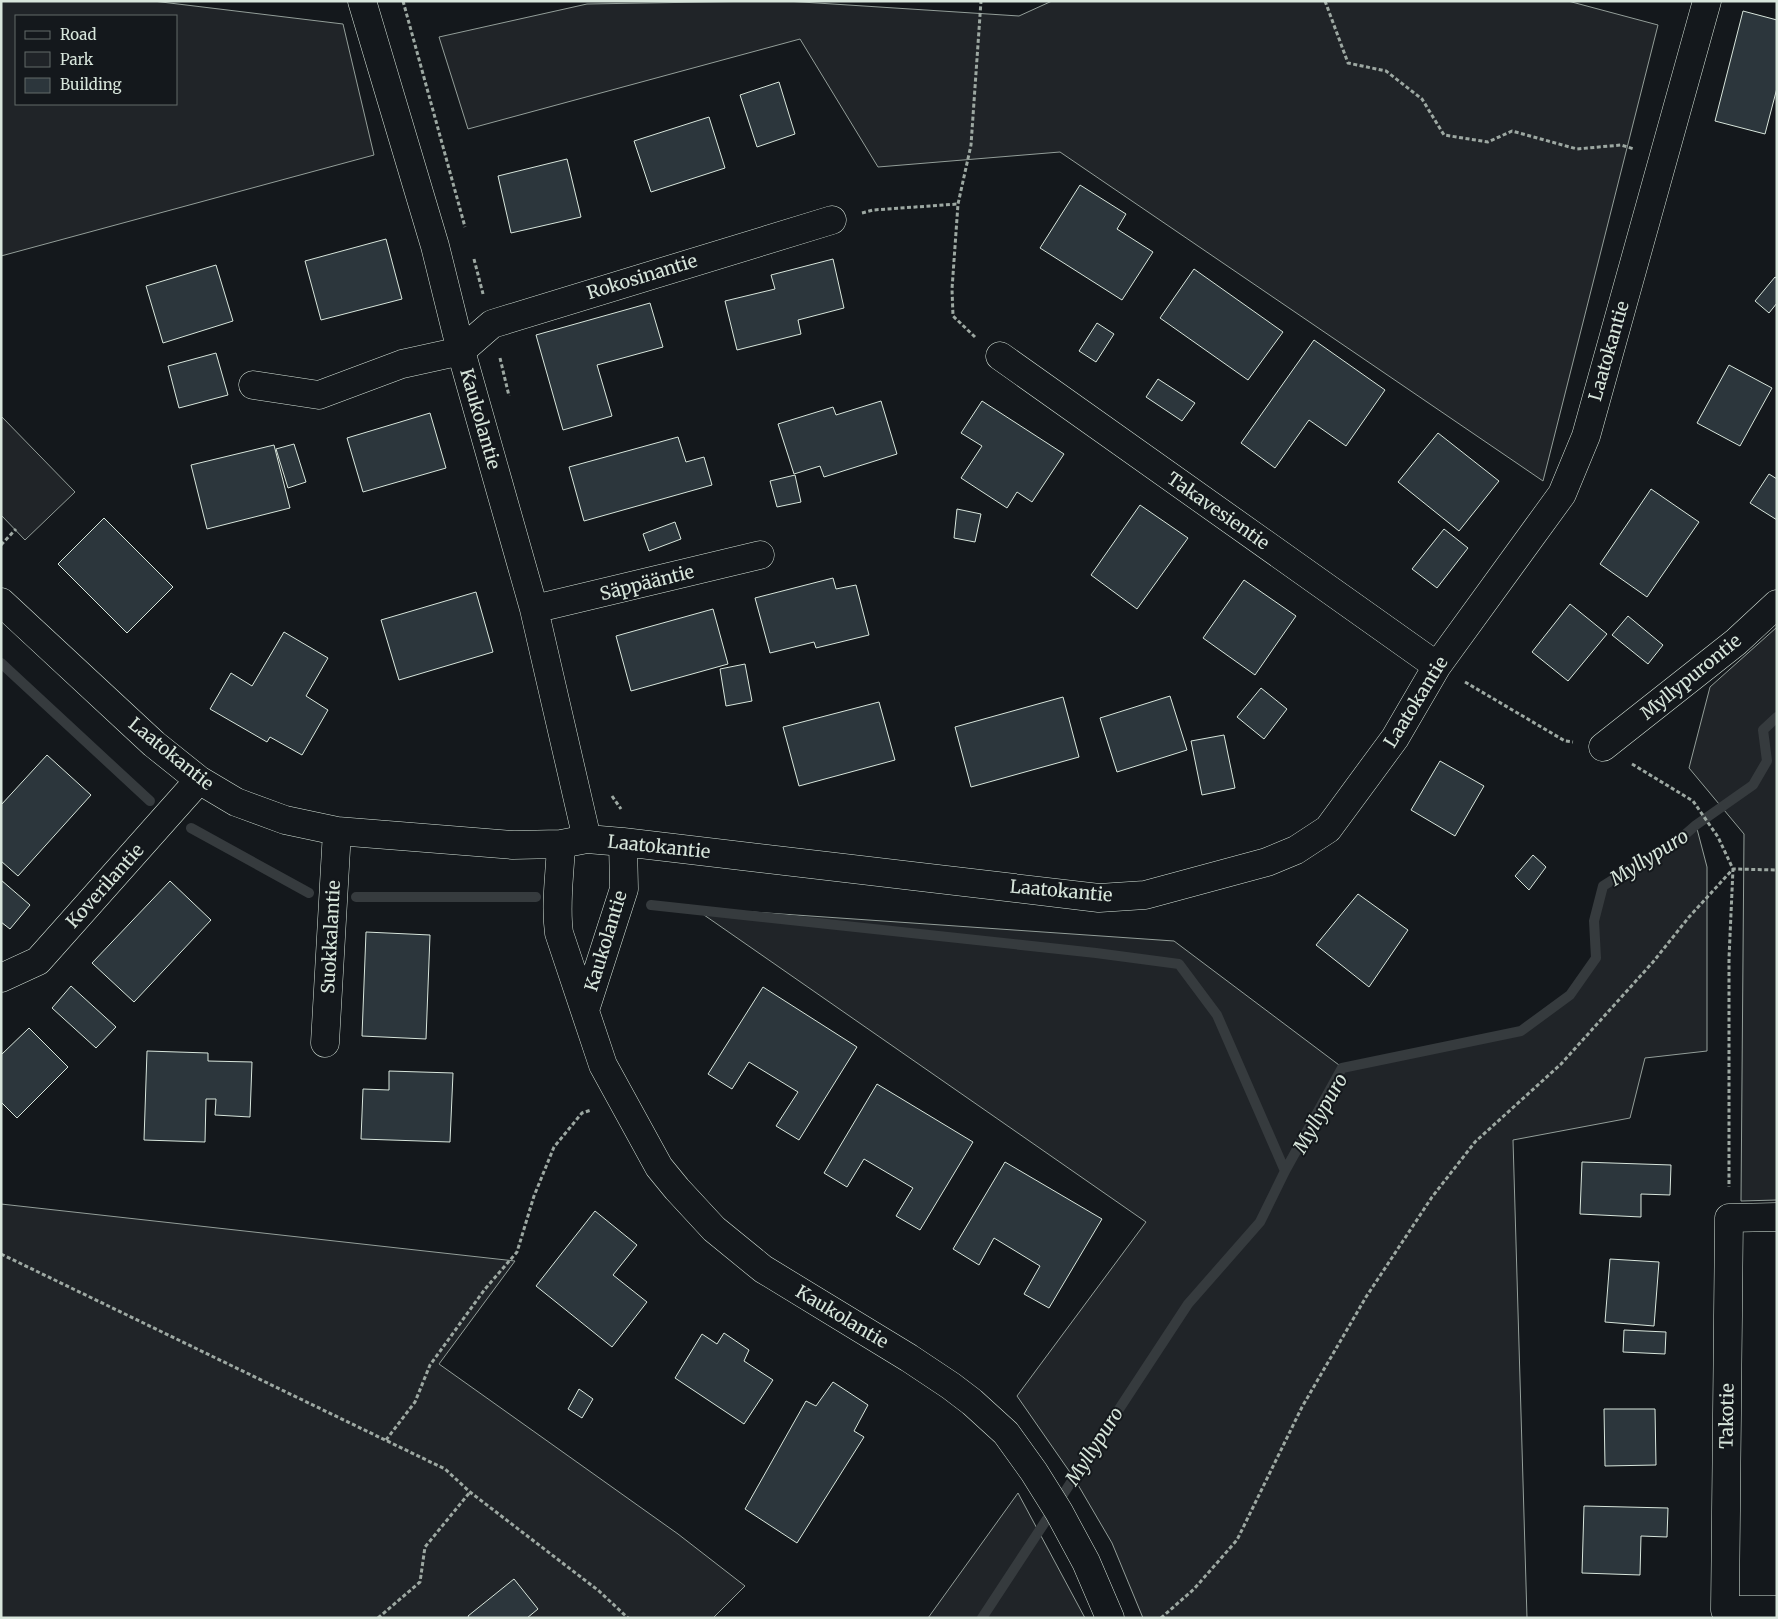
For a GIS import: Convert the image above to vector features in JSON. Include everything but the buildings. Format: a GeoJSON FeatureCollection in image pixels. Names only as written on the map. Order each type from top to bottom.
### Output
{"type":"FeatureCollection","features":[{"type":"Feature","properties":{"kind":"street","name":"Kaukolantie"},"geometry":{"type":"LineString","coordinates":[[362,1],[435,246],[461,351],[534,609],[574,842],[556,913],[559,933],[603,1065],[660,1168],[714,1228],[764,1270],[909,1358],[951,1386],[1006,1434],[1034,1472],[1059,1512],[1086,1562],[1110,1618]]}},
{"type":"Feature","properties":{"kind":"street","name":"Laatokantie"},"geometry":{"type":"LineString","coordinates":[[1,602],[154,744],[199,780],[236,802],[285,820],[337,831],[513,845],[623,842],[1099,898],[1145,895],[1268,862],[1296,850],[1328,829],[1395,738],[1437,666],[1562,494],[1586,436],[1706,1]]}},
{"type":"Feature","properties":{"kind":"street","name":"Rokosinantie"},"geometry":{"type":"LineString","coordinates":[[461,351],[492,324],[832,220]]}},
{"type":"Feature","properties":{"kind":"street"},"geometry":{"type":"LineString","coordinates":[[253,385],[319,395],[402,364],[461,351]]}},
{"type":"Feature","properties":{"kind":"street","name":"Takavesientie"},"geometry":{"type":"LineString","coordinates":[[1000,356],[1437,666]]}},
{"type":"Feature","properties":{"kind":"street","name":"Säppääntie"},"geometry":{"type":"LineString","coordinates":[[534,609],[760,556]]}},
{"type":"Feature","properties":{"kind":"street","name":"Myllypurontie"},"geometry":{"type":"LineString","coordinates":[[1603,747],[1736,642],[1777,604]]}},
{"type":"Feature","properties":{"kind":"street","name":"Koverilantie"},"geometry":{"type":"LineString","coordinates":[[1,978],[38,961],[199,780]]}},
{"type":"Feature","properties":{"kind":"street","name":"Suokkalantie"},"geometry":{"type":"LineString","coordinates":[[325,1043],[337,831]]}},
{"type":"Feature","properties":{"kind":"street","name":"Kaukolantie"},"geometry":{"type":"LineString","coordinates":[[585,1010],[624,889],[623,842]]}},
{"type":"Feature","properties":{"kind":"street"},"geometry":{"type":"LineString","coordinates":[[1729,1218],[1777,1217]]}},
{"type":"Feature","properties":{"kind":"street","name":"Takotie"},"geometry":{"type":"LineString","coordinates":[[1729,1218],[1725,1610],[1777,1610]]}},
{"type":"Feature","properties":{"kind":"path"},"geometry":{"type":"LineString","coordinates":[[981,1],[971,145],[958,204],[952,289],[953,316],[966,330],[1000,356]]}},
{"type":"Feature","properties":{"kind":"path"},"geometry":{"type":"LineString","coordinates":[[1325,1],[1348,63],[1386,71],[1422,99],[1444,135],[1488,142],[1512,131],[1577,149],[1621,145],[1663,158]]}},
{"type":"Feature","properties":{"kind":"path"},"geometry":{"type":"LineString","coordinates":[[832,220],[873,210],[958,204]]}},
{"type":"Feature","properties":{"kind":"path"},"geometry":{"type":"LineString","coordinates":[[1,545],[16,529]]}},
{"type":"Feature","properties":{"kind":"path"},"geometry":{"type":"LineString","coordinates":[[1437,666],[1565,741],[1603,747],[1693,801],[1718,837],[1733,869],[1729,958],[1729,1218]]}},
{"type":"Feature","properties":{"kind":"path"},"geometry":{"type":"LineString","coordinates":[[1161,1618],[1194,1589],[1237,1540],[1302,1407],[1366,1297],[1432,1197],[1475,1142],[1561,1064],[1653,962],[1689,917],[1733,869],[1777,870]]}},
{"type":"Feature","properties":{"kind":"path"},"geometry":{"type":"LineString","coordinates":[[386,1440],[415,1402],[430,1365],[485,1289],[517,1252],[534,1196],[554,1147],[582,1113],[622,1099]]}},
{"type":"Feature","properties":{"kind":"path"},"geometry":{"type":"LineString","coordinates":[[1,1254],[445,1469],[470,1492],[599,1591],[628,1618]]}},
{"type":"Feature","properties":{"kind":"path"},"geometry":{"type":"LineString","coordinates":[[378,1618],[420,1582],[425,1547],[470,1492]]}},
{"type":"Feature","properties":{"kind":"green space"},"geometry":{"type":"Polygon","coordinates":[[[1,1],[153,1],[343,24],[374,155],[1,256],[1,1]]]}},
{"type":"Feature","properties":{"kind":"green space"},"geometry":{"type":"Polygon","coordinates":[[[786,1],[1019,16],[1052,1],[1568,1],[1658,25],[1543,481],[1060,152],[878,167],[800,39],[468,129],[439,37],[587,4],[786,1]]]}},
{"type":"Feature","properties":{"kind":"green space"},"geometry":{"type":"Polygon","coordinates":[[[1,416],[75,492],[25,540],[1,515],[1,416]]]}},
{"type":"Feature","properties":{"kind":"green space"},"geometry":{"type":"Polygon","coordinates":[[[1777,627],[1777,1200],[1741,1201],[1744,834],[1689,768],[1710,687],[1777,627]]]}},
{"type":"Feature","properties":{"kind":"green space"},"geometry":{"type":"Polygon","coordinates":[[[1696,825],[1707,867],[1707,1051],[1645,1058],[1630,1118],[1513,1140],[1527,1618],[1143,1618],[1112,1543],[1074,1478],[1017,1396],[1146,1222],[694,908],[1174,941],[1343,1068],[1521,1031],[1570,995],[1596,959],[1594,921],[1603,886],[1673,845],[1696,825]]]}},
{"type":"Feature","properties":{"kind":"green space"},"geometry":{"type":"Polygon","coordinates":[[[1,1204],[515,1261],[439,1364],[678,1534],[745,1586],[713,1618],[1,1618],[1,1204]]]}},
{"type":"Feature","properties":{"kind":"green space"},"geometry":{"type":"Polygon","coordinates":[[[1018,1493],[1085,1618],[928,1618],[1018,1493]]]}},
{"type":"Feature","properties":{"kind":"waterway"},"geometry":{"type":"LineString","coordinates":[[1,663],[150,801]]}},
{"type":"Feature","properties":{"kind":"waterway","name":"Myllypuro"},"geometry":{"type":"LineString","coordinates":[[982,1618],[1188,1304],[1260,1222],[1285,1171],[1342,1068],[1521,1031],[1570,995],[1596,958],[1594,921],[1603,886],[1673,845],[1696,825],[1753,785],[1767,761],[1763,730],[1777,717]]}},
{"type":"Feature","properties":{"kind":"waterway"},"geometry":{"type":"LineString","coordinates":[[191,828],[309,893]]}},
{"type":"Feature","properties":{"kind":"waterway"},"geometry":{"type":"LineString","coordinates":[[356,897],[536,897]]}},
{"type":"Feature","properties":{"kind":"waterway"},"geometry":{"type":"LineString","coordinates":[[651,905],[1096,953],[1179,964],[1217,1015],[1285,1171]]}}]}
